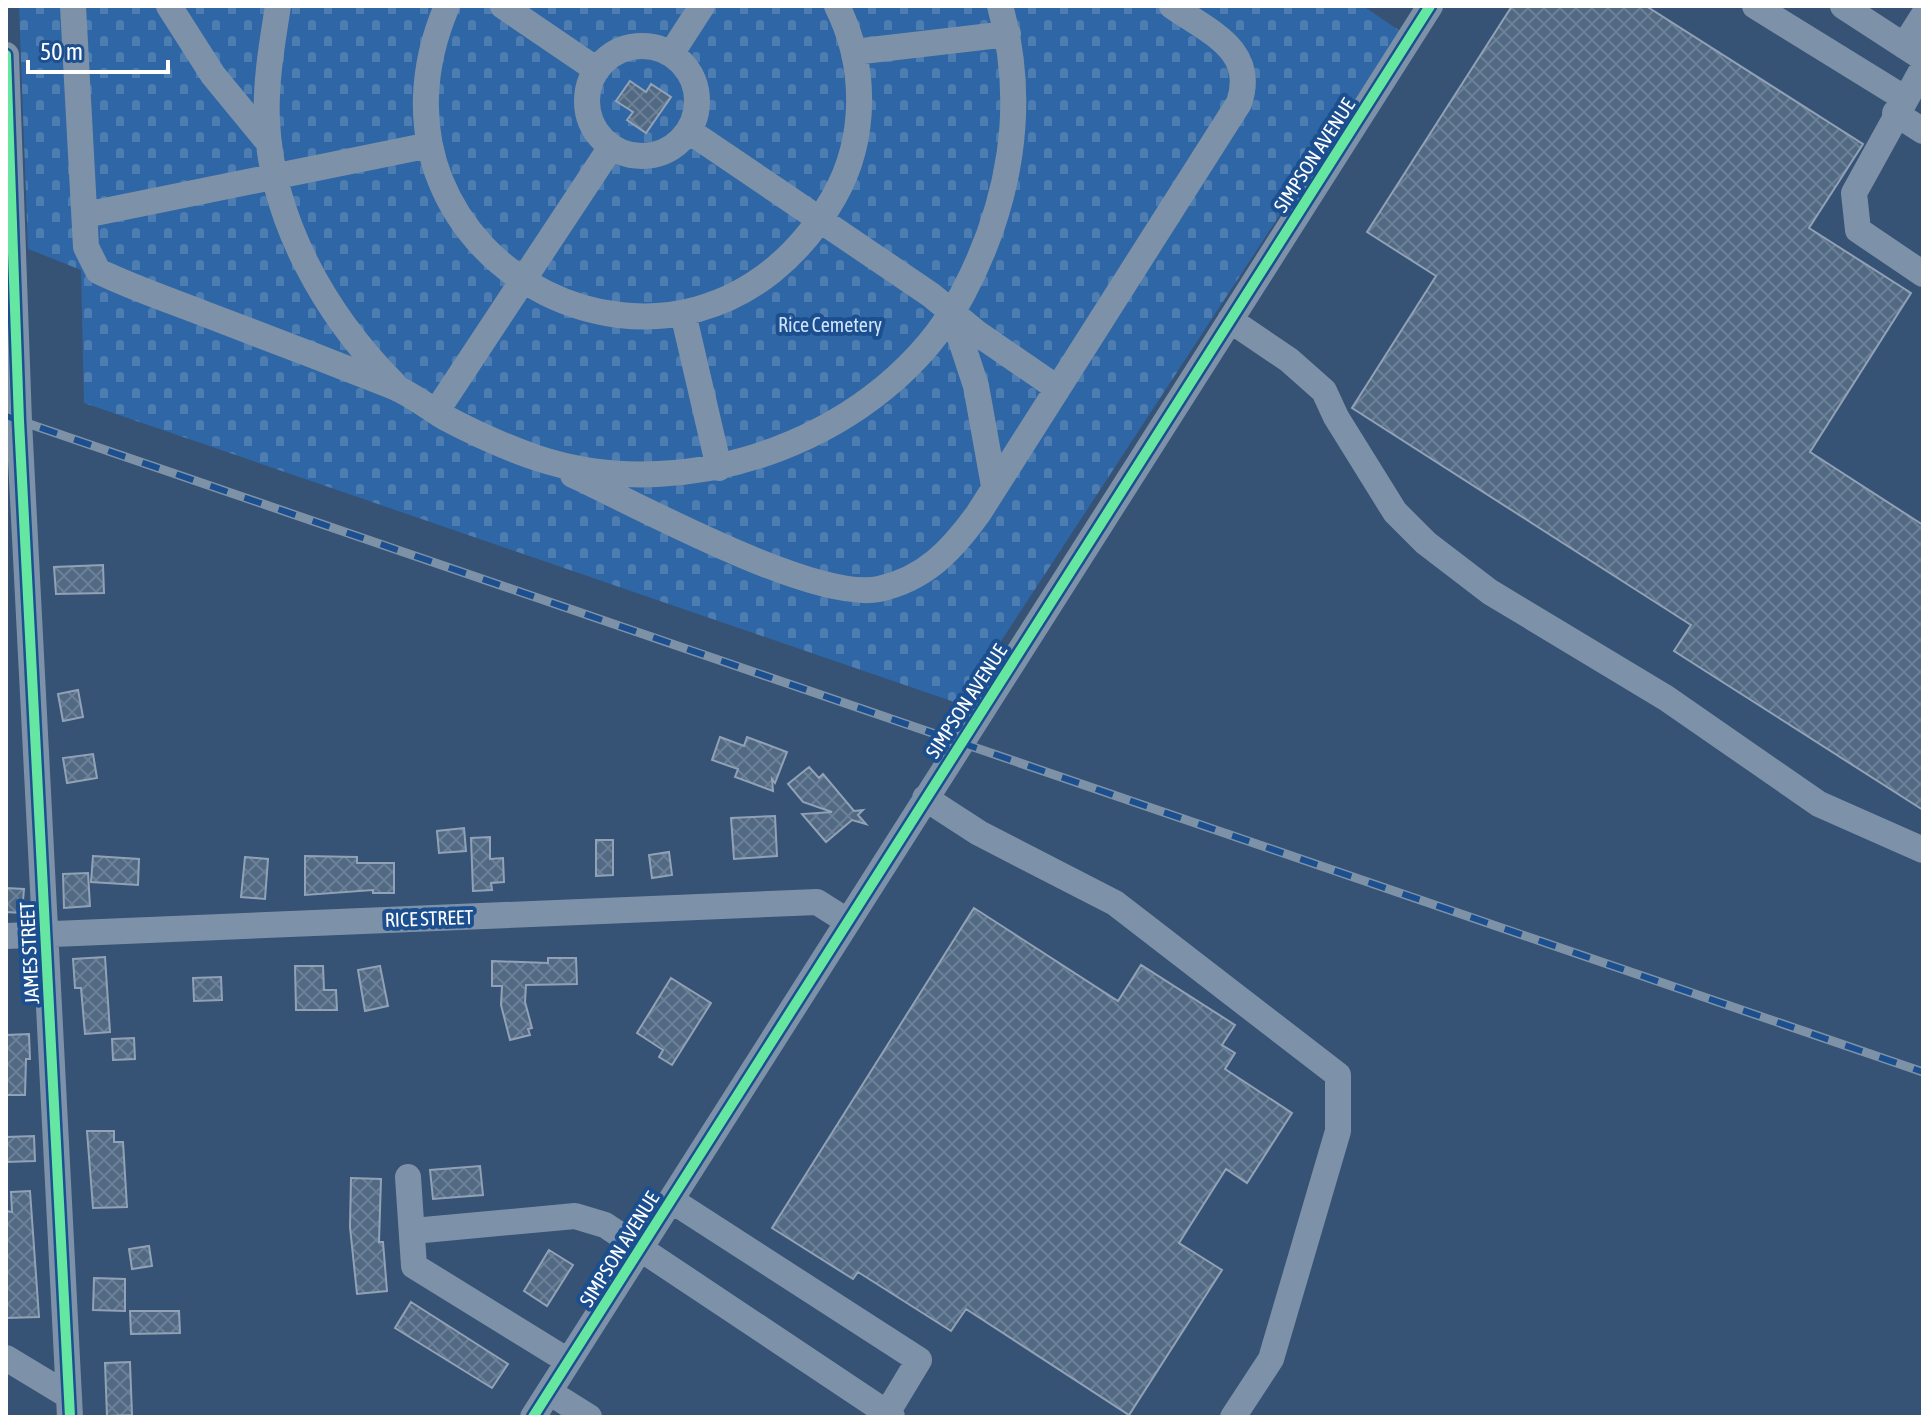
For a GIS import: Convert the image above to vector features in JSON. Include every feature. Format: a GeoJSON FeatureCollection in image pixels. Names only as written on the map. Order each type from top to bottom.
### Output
{"type":"FeatureCollection","features":[{"type":"Feature","properties":{"kind":"street"},"geometry":{"type":"LineString","coordinates":[[73,6],[86,247],[98,271],[399,388],[467,430],[540,459],[798,578],[842,589],[876,590],[907,581],[954,547],[1239,103],[1245,87],[1243,67],[1235,53],[1172,6]]}},
{"type":"Feature","properties":{"kind":"street"},"geometry":{"type":"LineString","coordinates":[[169,6],[193,47],[269,143]]}},
{"type":"Feature","properties":{"kind":"street"},"geometry":{"type":"LineString","coordinates":[[278,6],[269,83],[269,143],[288,220],[319,290],[371,360],[399,388]]}},
{"type":"Feature","properties":{"kind":"street"},"geometry":{"type":"LineString","coordinates":[[447,6],[434,36],[426,101],[430,145],[438,174],[462,224],[521,281],[590,312],[634,317],[683,313],[751,289],[797,250],[820,221],[851,160],[859,93],[854,52],[837,6]]}},
{"type":"Feature","properties":{"kind":"street"},"geometry":{"type":"LineString","coordinates":[[503,6],[597,70]]}},
{"type":"Feature","properties":{"kind":"street"},"geometry":{"type":"LineString","coordinates":[[671,54],[702,6]]}},
{"type":"Feature","properties":{"kind":"street"},"geometry":{"type":"LineString","coordinates":[[540,459],[599,470],[656,472],[719,468],[803,440],[862,403],[919,353],[952,313],[992,231],[1004,190],[1014,108],[1013,65],[1000,6]]}},
{"type":"Feature","properties":{"kind":"street","name":"SIMPSON AVENUE"},"geometry":{"type":"LineString","coordinates":[[533,1417],[1430,6]]}},
{"type":"Feature","properties":{"kind":"street"},"geometry":{"type":"LineString","coordinates":[[1755,6],[1899,106],[1923,131]]}},
{"type":"Feature","properties":{"kind":"street"},"geometry":{"type":"LineString","coordinates":[[1843,6],[1914,52],[1923,16]]}},
{"type":"Feature","properties":{"kind":"street"},"geometry":{"type":"LineString","coordinates":[[854,52],[1008,34]]}},
{"type":"Feature","properties":{"kind":"street"},"geometry":{"type":"LineString","coordinates":[[631,47],[658,48],[671,54],[684,65],[693,80],[697,107],[689,131],[677,144],[653,155],[627,154],[611,147],[594,127],[587,102],[589,85],[597,70],[606,59],[631,47]]}},
{"type":"Feature","properties":{"kind":"street","name":"JAMES STREET"},"geometry":{"type":"LineString","coordinates":[[6,55],[12,374],[46,934],[69,1406]]}},
{"type":"Feature","properties":{"kind":"street"},"geometry":{"type":"LineString","coordinates":[[1923,68],[1899,106],[1854,193],[1858,230],[1923,274]]}},
{"type":"Feature","properties":{"kind":"street"},"geometry":{"type":"LineString","coordinates":[[689,131],[1057,388]]}},
{"type":"Feature","properties":{"kind":"street"},"geometry":{"type":"LineString","coordinates":[[85,215],[430,145]]}},
{"type":"Feature","properties":{"kind":"street"},"geometry":{"type":"LineString","coordinates":[[436,412],[611,147]]}},
{"type":"Feature","properties":{"kind":"street"},"geometry":{"type":"LineString","coordinates":[[683,313],[719,468]]}},
{"type":"Feature","properties":{"kind":"street"},"geometry":{"type":"LineString","coordinates":[[952,313],[976,386],[994,486]]}},
{"type":"Feature","properties":{"kind":"street"},"geometry":{"type":"LineString","coordinates":[[1230,320],[1289,360],[1324,391],[1336,417],[1395,512],[1426,543],[1490,592],[1666,698],[1819,804],[1923,850]]}},
{"type":"Feature","properties":{"kind":"street"},"geometry":{"type":"LineString","coordinates":[[648,510],[644,486],[656,472]]}},
{"type":"Feature","properties":{"kind":"street"},"geometry":{"type":"LineString","coordinates":[[925,798],[979,833],[1115,903],[1338,1075],[1338,1131],[1271,1359],[1233,1417]]}},
{"type":"Feature","properties":{"kind":"street","name":"RICE STREET"},"geometry":{"type":"LineString","coordinates":[[6,936],[817,902],[847,921]]}},
{"type":"Feature","properties":{"kind":"street"},"geometry":{"type":"LineString","coordinates":[[408,1177],[414,1266],[568,1361]]}},
{"type":"Feature","properties":{"kind":"street"},"geometry":{"type":"LineString","coordinates":[[413,1231],[575,1216],[605,1225],[890,1415],[919,1360],[671,1200]]}},
{"type":"Feature","properties":{"kind":"street"},"geometry":{"type":"LineString","coordinates":[[6,1358],[69,1406]]}},
{"type":"Feature","properties":{"kind":"street"},"geometry":{"type":"LineString","coordinates":[[549,1392],[589,1417]]}},
{"type":"Feature","properties":{"kind":"green space","name":"Rice Cemetery"},"geometry":{"type":"Polygon","coordinates":[[[19,6],[1363,6],[1400,31],[960,704],[84,403],[81,270],[28,249],[19,6]]]}},
{"type":"Feature","properties":{"kind":"building"},"geometry":{"type":"Polygon","coordinates":[[[1512,6],[1646,6],[1863,144],[1809,228],[1911,293],[1810,452],[1923,525],[1923,810],[1674,651],[1691,625],[1352,408],[1436,276],[1367,232],[1512,6]]]}},
{"type":"Feature","properties":{"kind":"building"},"geometry":{"type":"Polygon","coordinates":[[[630,81],[646,92],[651,84],[671,97],[646,133],[627,120],[633,112],[616,101],[630,81]]]}},
{"type":"Feature","properties":{"kind":"building"},"geometry":{"type":"Polygon","coordinates":[[[103,565],[104,593],[56,594],[54,567],[103,565]]]}},
{"type":"Feature","properties":{"kind":"building"},"geometry":{"type":"Polygon","coordinates":[[[78,690],[83,717],[63,721],[58,694],[78,690]]]}},
{"type":"Feature","properties":{"kind":"building"},"geometry":{"type":"Polygon","coordinates":[[[720,737],[744,746],[747,737],[787,752],[775,783],[772,779],[773,791],[735,777],[738,769],[712,760],[720,737]]]}},
{"type":"Feature","properties":{"kind":"building"},"geometry":{"type":"Polygon","coordinates":[[[93,754],[97,778],[67,783],[63,758],[93,754]]]}},
{"type":"Feature","properties":{"kind":"building"},"geometry":{"type":"Polygon","coordinates":[[[809,767],[819,778],[823,774],[854,811],[863,810],[858,815],[866,824],[852,820],[826,842],[802,814],[832,812],[803,802],[788,784],[809,767]]]}},
{"type":"Feature","properties":{"kind":"building"},"geometry":{"type":"Polygon","coordinates":[[[775,816],[777,856],[734,859],[731,818],[775,816]]]}},
{"type":"Feature","properties":{"kind":"building"},"geometry":{"type":"Polygon","coordinates":[[[464,828],[466,851],[439,853],[437,831],[464,828]]]}},
{"type":"Feature","properties":{"kind":"building"},"geometry":{"type":"Polygon","coordinates":[[[490,837],[490,859],[503,858],[504,882],[491,883],[492,890],[473,891],[471,838],[490,837]]]}},
{"type":"Feature","properties":{"kind":"building"},"geometry":{"type":"Polygon","coordinates":[[[596,840],[613,840],[613,875],[596,876],[596,840]]]}},
{"type":"Feature","properties":{"kind":"building"},"geometry":{"type":"Polygon","coordinates":[[[669,852],[672,875],[652,878],[649,855],[669,852]]]}},
{"type":"Feature","properties":{"kind":"building"},"geometry":{"type":"Polygon","coordinates":[[[93,856],[139,859],[138,885],[91,882],[93,856]]]}},
{"type":"Feature","properties":{"kind":"building"},"geometry":{"type":"Polygon","coordinates":[[[305,856],[357,857],[357,863],[394,863],[394,893],[373,893],[373,890],[305,895],[305,856]]]}},
{"type":"Feature","properties":{"kind":"building"},"geometry":{"type":"Polygon","coordinates":[[[245,857],[268,859],[265,899],[241,897],[245,857]]]}},
{"type":"Feature","properties":{"kind":"building"},"geometry":{"type":"Polygon","coordinates":[[[88,873],[90,906],[64,908],[63,874],[88,873]]]}},
{"type":"Feature","properties":{"kind":"building"},"geometry":{"type":"Polygon","coordinates":[[[6,888],[24,889],[22,913],[6,912],[6,888]]]}},
{"type":"Feature","properties":{"kind":"building"},"geometry":{"type":"Polygon","coordinates":[[[974,908],[1118,1001],[1141,965],[1235,1025],[1222,1045],[1235,1053],[1225,1069],[1292,1113],[1247,1183],[1226,1169],[1179,1243],[1222,1270],[1129,1415],[966,1309],[951,1331],[858,1272],[853,1279],[772,1228],[974,908]]]}},
{"type":"Feature","properties":{"kind":"building"},"geometry":{"type":"Polygon","coordinates":[[[105,957],[110,1032],[85,1034],[81,988],[75,988],[73,959],[105,957]]]}},
{"type":"Feature","properties":{"kind":"building"},"geometry":{"type":"Polygon","coordinates":[[[548,958],[576,958],[577,984],[526,985],[525,1002],[532,1028],[528,1029],[530,1035],[510,1040],[501,1005],[502,986],[492,986],[492,961],[548,963],[548,958]]]}},
{"type":"Feature","properties":{"kind":"building"},"geometry":{"type":"Polygon","coordinates":[[[295,966],[323,966],[324,990],[336,990],[337,1010],[296,1010],[295,966]]]}},
{"type":"Feature","properties":{"kind":"building"},"geometry":{"type":"Polygon","coordinates":[[[380,966],[388,1006],[365,1011],[358,970],[380,966]]]}},
{"type":"Feature","properties":{"kind":"building"},"geometry":{"type":"Polygon","coordinates":[[[221,977],[222,1000],[194,1001],[193,978],[221,977]]]}},
{"type":"Feature","properties":{"kind":"building"},"geometry":{"type":"Polygon","coordinates":[[[671,978],[711,1003],[672,1065],[659,1057],[663,1050],[637,1033],[671,978]]]}},
{"type":"Feature","properties":{"kind":"building"},"geometry":{"type":"Polygon","coordinates":[[[29,1034],[30,1059],[26,1059],[25,1095],[6,1095],[6,1035],[29,1034]]]}},
{"type":"Feature","properties":{"kind":"building"},"geometry":{"type":"Polygon","coordinates":[[[134,1038],[135,1059],[113,1060],[112,1039],[134,1038]]]}},
{"type":"Feature","properties":{"kind":"building"},"geometry":{"type":"Polygon","coordinates":[[[87,1131],[114,1131],[114,1142],[123,1142],[127,1207],[93,1208],[87,1131]]]}},
{"type":"Feature","properties":{"kind":"building"},"geometry":{"type":"Polygon","coordinates":[[[34,1136],[35,1161],[6,1162],[6,1137],[34,1136]]]}},
{"type":"Feature","properties":{"kind":"building"},"geometry":{"type":"Polygon","coordinates":[[[480,1166],[483,1195],[433,1199],[430,1170],[480,1166]]]}},
{"type":"Feature","properties":{"kind":"building"},"geometry":{"type":"Polygon","coordinates":[[[351,1178],[381,1179],[379,1242],[383,1242],[387,1291],[357,1294],[350,1227],[351,1178]]]}},
{"type":"Feature","properties":{"kind":"building"},"geometry":{"type":"Polygon","coordinates":[[[30,1191],[39,1317],[6,1318],[6,1211],[12,1212],[11,1192],[30,1191]]]}},
{"type":"Feature","properties":{"kind":"building"},"geometry":{"type":"Polygon","coordinates":[[[149,1246],[152,1266],[132,1269],[129,1249],[149,1246]]]}},
{"type":"Feature","properties":{"kind":"building"},"geometry":{"type":"Polygon","coordinates":[[[549,1250],[573,1265],[547,1306],[524,1291],[549,1250]]]}},
{"type":"Feature","properties":{"kind":"building"},"geometry":{"type":"Polygon","coordinates":[[[94,1278],[125,1279],[125,1311],[93,1310],[94,1278]]]}},
{"type":"Feature","properties":{"kind":"building"},"geometry":{"type":"Polygon","coordinates":[[[411,1302],[508,1364],[492,1388],[395,1328],[411,1302]]]}},
{"type":"Feature","properties":{"kind":"building"},"geometry":{"type":"Polygon","coordinates":[[[130,1311],[179,1311],[180,1333],[131,1334],[130,1311]]]}},
{"type":"Feature","properties":{"kind":"building"},"geometry":{"type":"Polygon","coordinates":[[[130,1362],[132,1415],[107,1416],[105,1363],[130,1362]]]}},
{"type":"Feature","properties":{"kind":"railway"},"geometry":{"type":"LineString","coordinates":[[6,416],[1923,1072]]}},
{"type":"Feature","properties":{"kind":"cycle path"},"geometry":{"type":"LineString","coordinates":[[533,1417],[1430,6]]}},
{"type":"Feature","properties":{"kind":"cycle path"},"geometry":{"type":"LineString","coordinates":[[6,55],[19,421],[70,1417]]}}]}
